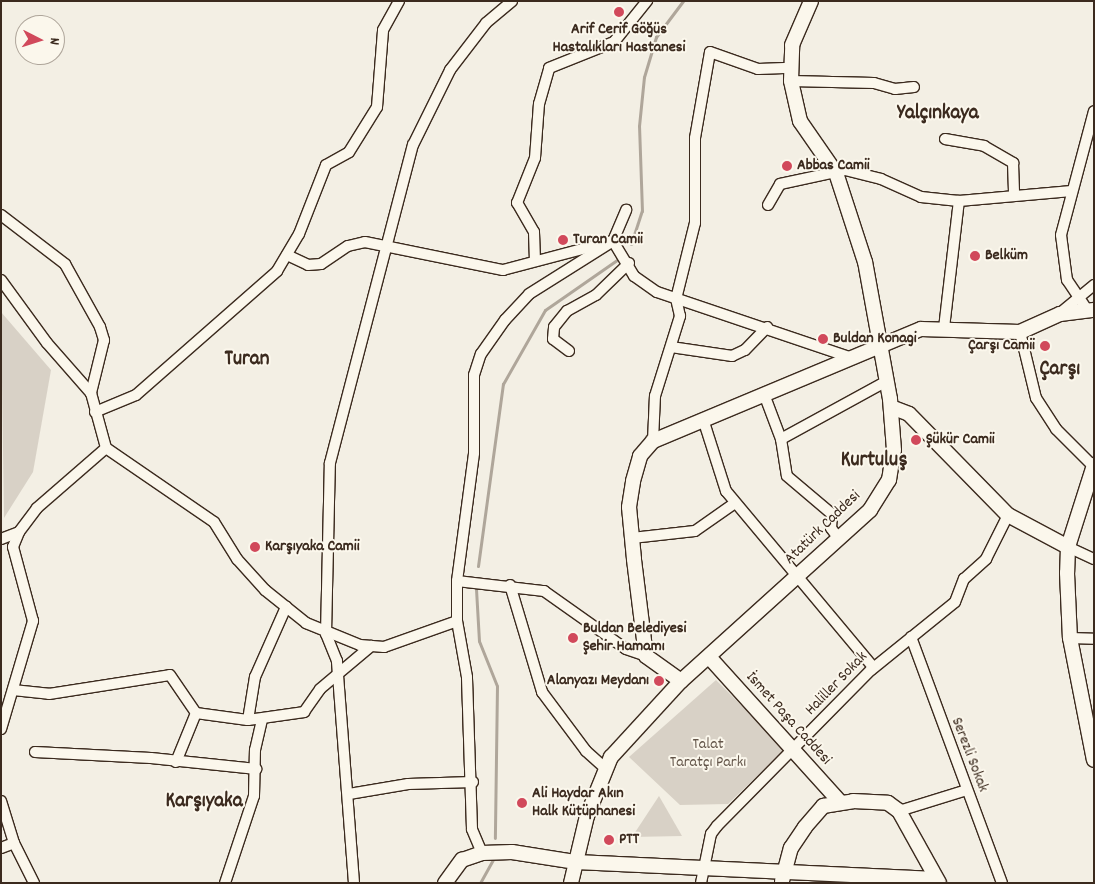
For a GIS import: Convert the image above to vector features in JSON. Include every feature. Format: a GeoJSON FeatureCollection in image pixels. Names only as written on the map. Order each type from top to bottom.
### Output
{"type":"FeatureCollection","features":[{"type":"Feature","properties":{"kind":"street"},"geometry":{"type":"LineString","coordinates":[[95,412],[136,395],[182,357],[277,270],[288,255],[326,165],[349,152],[377,107],[383,30],[399,1]]}},
{"type":"Feature","properties":{"kind":"street"},"geometry":{"type":"LineString","coordinates":[[354,883],[349,794],[336,675],[337,660],[326,634],[330,463],[383,244],[412,144],[450,70],[486,23],[512,1]]}},
{"type":"Feature","properties":{"kind":"street"},"geometry":{"type":"LineString","coordinates":[[534,261],[534,232],[517,203],[535,158],[540,104],[549,68],[614,42],[647,1]]}},
{"type":"Feature","properties":{"kind":"street","name":"Atatürk Caddesi"},"geometry":{"type":"LineString","coordinates":[[571,883],[587,816],[611,757],[681,681],[710,658],[870,510],[889,480],[894,450],[891,407],[865,262],[836,172],[800,121],[791,75],[792,45],[810,1]]}},
{"type":"Feature","properties":{"kind":"street"},"geometry":{"type":"LineString","coordinates":[[653,441],[655,396],[680,316],[676,299],[695,223],[695,138],[710,52],[758,69],[791,75],[914,87]]}},
{"type":"Feature","properties":{"kind":"street"},"geometry":{"type":"LineString","coordinates":[[1086,306],[1062,262],[1061,235],[1094,111]]}},
{"type":"Feature","properties":{"kind":"street"},"geometry":{"type":"LineString","coordinates":[[945,139],[984,146],[1013,163],[1014,195]]}},
{"type":"Feature","properties":{"kind":"street"},"geometry":{"type":"LineString","coordinates":[[768,205],[780,184],[836,172],[860,173],[921,197],[959,201],[1014,195],[1072,192]]}},
{"type":"Feature","properties":{"kind":"street"},"geometry":{"type":"LineString","coordinates":[[944,328],[959,201]]}},
{"type":"Feature","properties":{"kind":"street"},"geometry":{"type":"LineString","coordinates":[[482,853],[472,829],[472,782],[467,677],[457,621],[457,581],[473,463],[474,375],[481,354],[529,294],[613,241],[626,210]]}},
{"type":"Feature","properties":{"kind":"street"},"geometry":{"type":"LineString","coordinates":[[1,215],[64,264],[100,327],[104,340],[91,393],[106,448],[214,522],[237,559],[286,607],[326,634],[372,646],[384,647],[457,621]]}},
{"type":"Feature","properties":{"kind":"street"},"geometry":{"type":"LineString","coordinates":[[288,255],[308,265],[321,264],[348,246],[383,244],[503,270],[613,241]]}},
{"type":"Feature","properties":{"kind":"street"},"geometry":{"type":"LineString","coordinates":[[613,241],[629,263],[634,276],[676,299],[767,327],[852,358]]}},
{"type":"Feature","properties":{"kind":"street"},"geometry":{"type":"LineString","coordinates":[[569,350],[553,339],[554,327],[567,311],[596,295],[629,263]]}},
{"type":"Feature","properties":{"kind":"street"},"geometry":{"type":"LineString","coordinates":[[1,280],[47,343],[91,393]]}},
{"type":"Feature","properties":{"kind":"street"},"geometry":{"type":"LineString","coordinates":[[1086,306],[1094,285]]}},
{"type":"Feature","properties":{"kind":"street"},"geometry":{"type":"LineString","coordinates":[[646,656],[632,538],[633,480],[640,456],[653,441],[852,358],[880,350],[921,329],[944,328],[1020,332],[1060,314],[1086,306]]}},
{"type":"Feature","properties":{"kind":"street"},"geometry":{"type":"LineString","coordinates":[[671,347],[732,356],[745,350],[767,327]]}},
{"type":"Feature","properties":{"kind":"street"},"geometry":{"type":"LineString","coordinates":[[1020,332],[1036,398],[1056,429],[1092,473],[1068,547],[1070,638],[1094,760]]}},
{"type":"Feature","properties":{"kind":"street"},"geometry":{"type":"LineString","coordinates":[[781,439],[887,381]]}},
{"type":"Feature","properties":{"kind":"street"},"geometry":{"type":"LineString","coordinates":[[764,394],[781,439],[787,476],[832,514],[830,528],[839,539]]}},
{"type":"Feature","properties":{"kind":"street"},"geometry":{"type":"LineString","coordinates":[[891,407],[909,414],[1008,515],[1094,559]]}},
{"type":"Feature","properties":{"kind":"street"},"geometry":{"type":"LineString","coordinates":[[703,419],[719,477],[735,503],[873,667]]}},
{"type":"Feature","properties":{"kind":"street"},"geometry":{"type":"LineString","coordinates":[[1,729],[33,621],[14,547],[19,532],[37,508],[106,448]]}},
{"type":"Feature","properties":{"kind":"street"},"geometry":{"type":"LineString","coordinates":[[632,538],[695,531],[735,503]]}},
{"type":"Feature","properties":{"kind":"street","name":"Haliller Sokak"},"geometry":{"type":"LineString","coordinates":[[701,883],[704,865],[717,826],[873,667],[955,602],[964,579],[986,559],[1008,515]]}},
{"type":"Feature","properties":{"kind":"street"},"geometry":{"type":"LineString","coordinates":[[1,539],[19,532]]}},
{"type":"Feature","properties":{"kind":"street"},"geometry":{"type":"LineString","coordinates":[[457,581],[510,584],[544,591],[626,649],[646,656],[681,681]]}},
{"type":"Feature","properties":{"kind":"street"},"geometry":{"type":"LineString","coordinates":[[510,584],[542,692],[580,744],[606,769]]}},
{"type":"Feature","properties":{"kind":"street"},"geometry":{"type":"LineString","coordinates":[[248,720],[255,677],[286,607]]}},
{"type":"Feature","properties":{"kind":"street","name":"Serezli Sokak"},"geometry":{"type":"LineString","coordinates":[[911,637],[1002,883]]}},
{"type":"Feature","properties":{"kind":"street"},"geometry":{"type":"LineString","coordinates":[[1070,638],[1094,638]]}},
{"type":"Feature","properties":{"kind":"street"},"geometry":{"type":"LineString","coordinates":[[13,690],[49,694],[170,675],[196,713],[248,720],[262,719],[304,712],[336,675],[372,646]]}},
{"type":"Feature","properties":{"kind":"street","name":"İsmet Paşa Caddesi"},"geometry":{"type":"LineString","coordinates":[[710,658],[841,803]]}},
{"type":"Feature","properties":{"kind":"street"},"geometry":{"type":"LineString","coordinates":[[176,762],[196,713]]}},
{"type":"Feature","properties":{"kind":"street"},"geometry":{"type":"LineString","coordinates":[[225,883],[254,796],[256,769],[254,750],[262,719]]}},
{"type":"Feature","properties":{"kind":"street"},"geometry":{"type":"LineString","coordinates":[[35,752],[256,769]]}},
{"type":"Feature","properties":{"kind":"street"},"geometry":{"type":"LineString","coordinates":[[349,794],[408,784],[472,782]]}},
{"type":"Feature","properties":{"kind":"street"},"geometry":{"type":"LineString","coordinates":[[900,812],[966,790]]}},
{"type":"Feature","properties":{"kind":"street"},"geometry":{"type":"LineString","coordinates":[[1,801],[14,843],[34,883]]}},
{"type":"Feature","properties":{"kind":"street"},"geometry":{"type":"LineString","coordinates":[[445,883],[462,860],[482,853],[576,862],[704,865],[782,878],[938,881],[900,812],[888,803],[841,803],[823,806],[805,827],[782,878]]}},
{"type":"Feature","properties":{"kind":"street"},"geometry":{"type":"LineString","coordinates":[[1,848],[14,843]]}},
{"type":"Feature","properties":{"kind":"green space"},"geometry":{"type":"Polygon","coordinates":[[[1,312],[51,370],[33,472],[4,518],[1,312]]]}},
{"type":"Feature","properties":{"kind":"green space","name":"Talat Taratçı Parkı"},"geometry":{"type":"Polygon","coordinates":[[[716,680],[785,749],[728,804],[680,805],[629,757],[716,680]]]}},
{"type":"Feature","properties":{"kind":"green space"},"geometry":{"type":"Polygon","coordinates":[[[659,796],[682,836],[632,837],[659,796]]]}},
{"type":"Feature","properties":{"kind":"waterway"},"geometry":{"type":"LineString","coordinates":[[631,244],[642,211],[639,126],[644,77],[656,37],[683,1]]}},
{"type":"Feature","properties":{"kind":"waterway"},"geometry":{"type":"LineString","coordinates":[[478,566],[503,384],[545,310],[617,260]]}},
{"type":"Feature","properties":{"kind":"waterway"},"geometry":{"type":"LineString","coordinates":[[476,589],[479,641],[497,686],[495,838]]}},
{"type":"Feature","properties":{"kind":"waterway"},"geometry":{"type":"LineString","coordinates":[[480,883],[493,860]]}},
{"type":"Feature","properties":{"kind":"place","name":"Arif Cerif Göğüs Hastalıkları Hastanesi"},"geometry":{"type":"Point","coordinates":[619,12]}},
{"type":"Feature","properties":{"kind":"place","name":"Abbas Camii"},"geometry":{"type":"Point","coordinates":[787,166]}},
{"type":"Feature","properties":{"kind":"place","name":"Turan Camii"},"geometry":{"type":"Point","coordinates":[563,240]}},
{"type":"Feature","properties":{"kind":"place","name":"Belküm"},"geometry":{"type":"Point","coordinates":[975,256]}},
{"type":"Feature","properties":{"kind":"place","name":"Buldan Konagi"},"geometry":{"type":"Point","coordinates":[823,339]}},
{"type":"Feature","properties":{"kind":"place","name":"Çarşı Camii"},"geometry":{"type":"Point","coordinates":[1045,346]}},
{"type":"Feature","properties":{"kind":"place","name":"Şükür Camii"},"geometry":{"type":"Point","coordinates":[916,440]}},
{"type":"Feature","properties":{"kind":"place","name":"Karşıyaka Camii"},"geometry":{"type":"Point","coordinates":[255,547]}},
{"type":"Feature","properties":{"kind":"place","name":"Buldan Belediyesi Şehir Hamamı"},"geometry":{"type":"Point","coordinates":[573,638]}},
{"type":"Feature","properties":{"kind":"place","name":"Alanyazı Meydanı"},"geometry":{"type":"Point","coordinates":[659,681]}},
{"type":"Feature","properties":{"kind":"place","name":"Ali Haydar Akın Halk Kütüphanesi"},"geometry":{"type":"Point","coordinates":[522,803]}},
{"type":"Feature","properties":{"kind":"place","name":"PTT"},"geometry":{"type":"Point","coordinates":[609,840]}},
{"type":"Feature","properties":{"kind":"district","name":"Yalçınkaya"},"geometry":{"type":"Point","coordinates":[938,114]}},
{"type":"Feature","properties":{"kind":"district","name":"Turan"},"geometry":{"type":"Point","coordinates":[247,360]}},
{"type":"Feature","properties":{"kind":"district","name":"Çarşı"},"geometry":{"type":"Point","coordinates":[1060,370]}},
{"type":"Feature","properties":{"kind":"district","name":"Kurtuluş"},"geometry":{"type":"Point","coordinates":[874,461]}},
{"type":"Feature","properties":{"kind":"district","name":"Karşıyaka"},"geometry":{"type":"Point","coordinates":[204,802]}}]}
